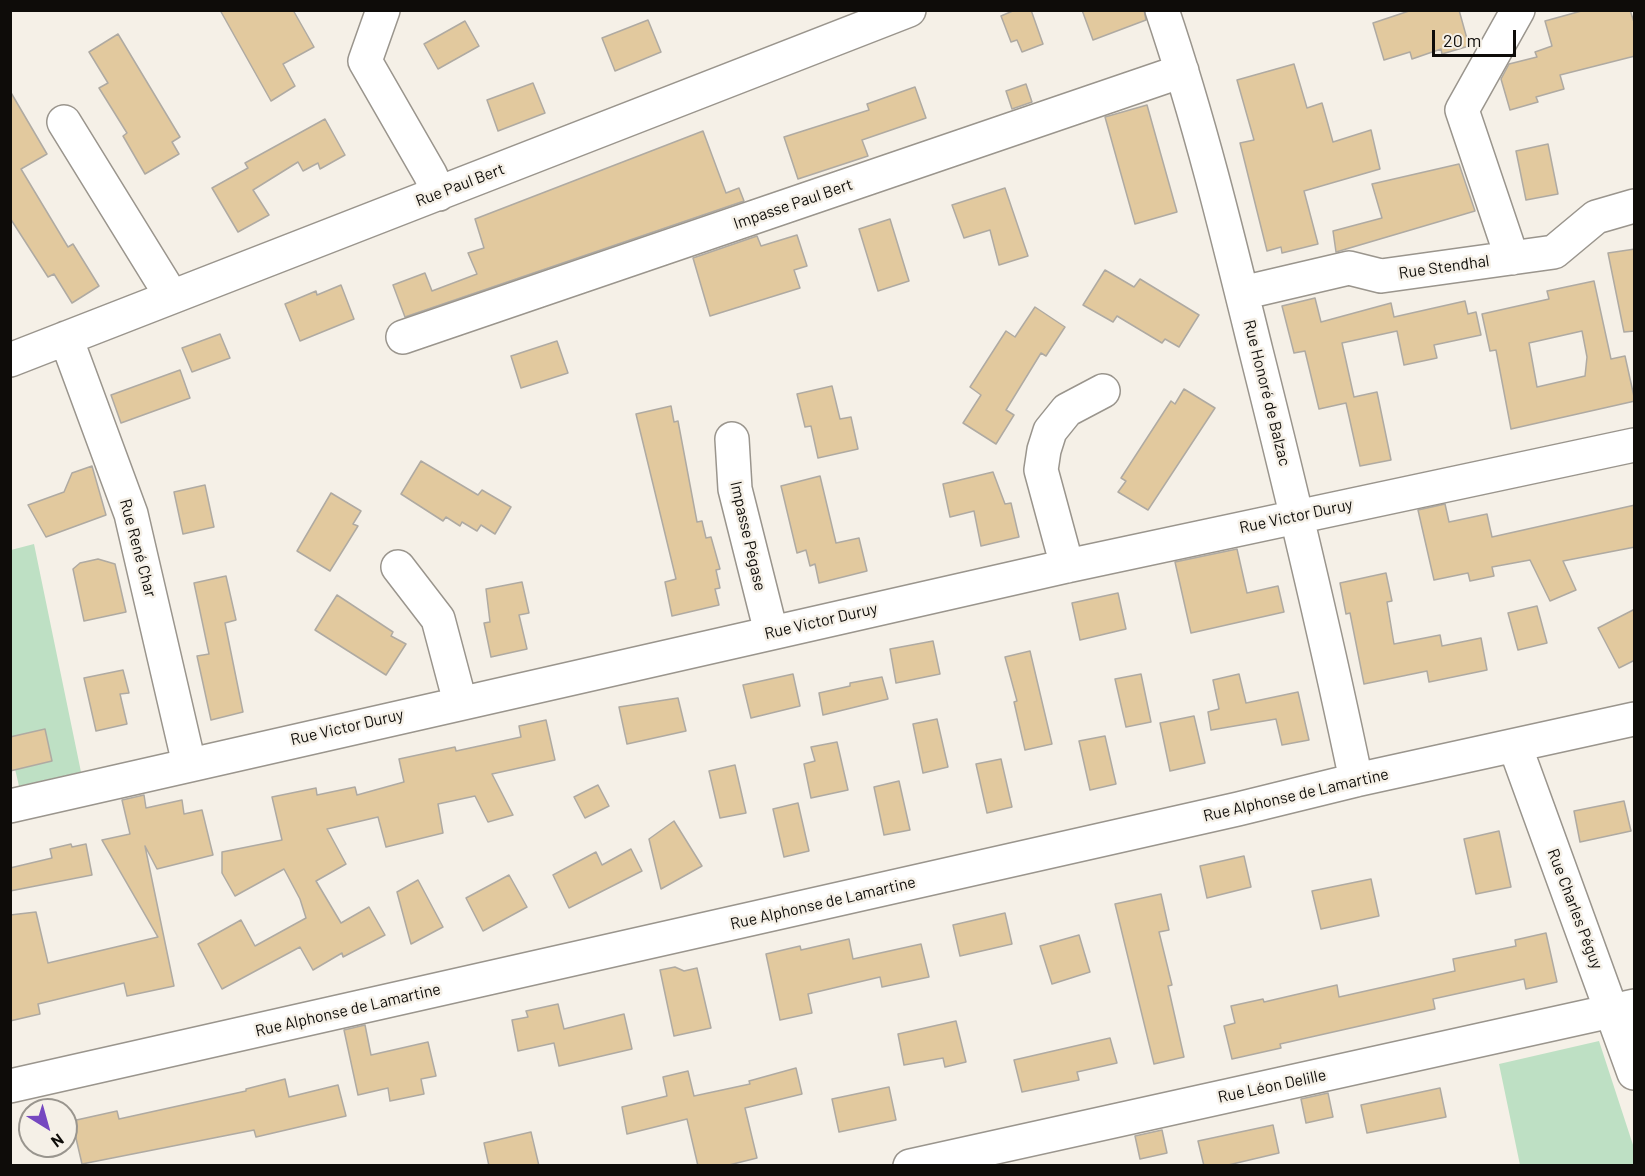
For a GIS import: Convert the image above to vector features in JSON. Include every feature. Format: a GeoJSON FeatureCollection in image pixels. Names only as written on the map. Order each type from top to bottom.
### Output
{"type":"FeatureCollection","features":[{"type":"Feature","properties":{"kind":"street"},"geometry":{"type":"LineString","coordinates":[[383,10],[365,61],[430,174],[439,194]]}},
{"type":"Feature","properties":{"kind":"street","name":"Rue Paul Bert"},"geometry":{"type":"LineString","coordinates":[[10,360],[909,10]]}},
{"type":"Feature","properties":{"kind":"street","name":"Rue Honoré de Balzac"},"geometry":{"type":"LineString","coordinates":[[1162,10],[1182,70],[1242,293],[1297,515],[1356,780]]}},
{"type":"Feature","properties":{"kind":"street"},"geometry":{"type":"LineString","coordinates":[[1512,258],[1462,110],[1518,10]]}},
{"type":"Feature","properties":{"kind":"street","name":"Impasse Paul Bert"},"geometry":{"type":"LineString","coordinates":[[403,337],[1182,70]]}},
{"type":"Feature","properties":{"kind":"street"},"geometry":{"type":"LineString","coordinates":[[64,122],[172,297]]}},
{"type":"Feature","properties":{"kind":"street","name":"Rue Stendhal"},"geometry":{"type":"LineString","coordinates":[[1242,293],[1349,268],[1381,276],[1554,252],[1596,217],[1635,206]]}},
{"type":"Feature","properties":{"kind":"street","name":"Rue René Char"},"geometry":{"type":"LineString","coordinates":[[66,338],[131,514],[189,764]]}},
{"type":"Feature","properties":{"kind":"street"},"geometry":{"type":"LineString","coordinates":[[1067,566],[1041,470],[1044,450],[1050,431],[1066,410],[1103,391]]}},
{"type":"Feature","properties":{"kind":"street","name":"Impasse Pégase"},"geometry":{"type":"LineString","coordinates":[[732,439],[735,489],[771,632]]}},
{"type":"Feature","properties":{"kind":"street","name":"Rue Victor Duruy"},"geometry":{"type":"LineString","coordinates":[[10,806],[1067,566],[1297,515],[1635,445]]}},
{"type":"Feature","properties":{"kind":"street"},"geometry":{"type":"LineString","coordinates":[[398,567],[438,619],[460,702]]}},
{"type":"Feature","properties":{"kind":"street","name":"Rue Alphonse de Lamartine"},"geometry":{"type":"LineString","coordinates":[[10,1086],[1226,812],[1356,780],[1635,719]]}},
{"type":"Feature","properties":{"kind":"street","name":"Rue Charles Péguy"},"geometry":{"type":"LineString","coordinates":[[1515,746],[1624,1009],[1635,1073]]}},
{"type":"Feature","properties":{"kind":"street","name":"Rue Léon Delille"},"geometry":{"type":"LineString","coordinates":[[910,1166],[1624,1009]]}},
{"type":"Feature","properties":{"kind":"green space"},"geometry":{"type":"Polygon","coordinates":[[[34,544],[81,772],[19,786],[15,769],[52,761],[11,737],[11,550],[34,544]]]}},
{"type":"Feature","properties":{"kind":"green space"},"geometry":{"type":"Polygon","coordinates":[[[1599,1041],[1634,1148],[1634,1165],[1520,1165],[1499,1064],[1599,1041]]]}},
{"type":"Feature","properties":{"kind":"building"},"geometry":{"type":"Polygon","coordinates":[[[220,10],[293,10],[314,47],[283,64],[295,86],[271,101],[220,10]]]}},
{"type":"Feature","properties":{"kind":"building"},"geometry":{"type":"Polygon","coordinates":[[[1015,10],[1031,10],[1043,44],[1022,52],[1017,40],[1011,42],[1001,16],[1015,10]]]}},
{"type":"Feature","properties":{"kind":"building"},"geometry":{"type":"Polygon","coordinates":[[[1082,10],[1144,10],[1146,20],[1093,40],[1082,10]]]}},
{"type":"Feature","properties":{"kind":"building"},"geometry":{"type":"Polygon","coordinates":[[[1412,10],[1459,10],[1469,46],[1442,54],[1441,49],[1412,59],[1410,52],[1384,60],[1373,23],[1412,10]]]}},
{"type":"Feature","properties":{"kind":"building"},"geometry":{"type":"Polygon","coordinates":[[[1585,10],[1630,10],[1635,25],[1635,56],[1560,75],[1564,89],[1536,97],[1538,102],[1510,110],[1501,79],[1509,64],[1537,57],[1535,52],[1552,46],[1545,21],[1585,10]]]}},
{"type":"Feature","properties":{"kind":"building"},"geometry":{"type":"Polygon","coordinates":[[[648,20],[661,52],[615,71],[602,38],[648,20]]]}},
{"type":"Feature","properties":{"kind":"building"},"geometry":{"type":"Polygon","coordinates":[[[465,21],[479,46],[438,69],[424,44],[465,21]]]}},
{"type":"Feature","properties":{"kind":"building"},"geometry":{"type":"Polygon","coordinates":[[[118,34],[180,137],[172,142],[179,154],[145,174],[123,136],[127,133],[99,88],[108,83],[89,52],[118,34]]]}},
{"type":"Feature","properties":{"kind":"building"},"geometry":{"type":"Polygon","coordinates":[[[1294,64],[1307,108],[1322,103],[1333,142],[1371,130],[1380,169],[1304,191],[1318,244],[1282,253],[1281,247],[1267,251],[1240,143],[1254,140],[1237,80],[1294,64]]]}},
{"type":"Feature","properties":{"kind":"building"},"geometry":{"type":"Polygon","coordinates":[[[533,83],[545,113],[498,131],[487,100],[533,83]]]}},
{"type":"Feature","properties":{"kind":"building"},"geometry":{"type":"Polygon","coordinates":[[[1026,84],[1032,102],[1012,109],[1006,91],[1026,84]]]}},
{"type":"Feature","properties":{"kind":"building"},"geometry":{"type":"Polygon","coordinates":[[[915,87],[926,118],[862,140],[868,156],[798,179],[784,137],[869,110],[867,104],[915,87]]]}},
{"type":"Feature","properties":{"kind":"building"},"geometry":{"type":"Polygon","coordinates":[[[10,91],[47,154],[21,169],[68,247],[73,244],[99,286],[72,303],[54,274],[48,277],[10,218],[10,91]]]}},
{"type":"Feature","properties":{"kind":"building"},"geometry":{"type":"Polygon","coordinates":[[[1147,105],[1177,212],[1135,224],[1105,117],[1147,105]]]}},
{"type":"Feature","properties":{"kind":"building"},"geometry":{"type":"Polygon","coordinates":[[[325,119],[345,155],[320,169],[318,163],[303,171],[298,162],[253,190],[269,215],[238,232],[212,188],[248,168],[245,163],[325,119]]]}},
{"type":"Feature","properties":{"kind":"building"},"geometry":{"type":"Polygon","coordinates":[[[703,131],[726,193],[739,188],[744,201],[405,317],[393,285],[425,273],[432,291],[477,274],[468,253],[484,248],[475,219],[703,131]]]}},
{"type":"Feature","properties":{"kind":"building"},"geometry":{"type":"Polygon","coordinates":[[[1548,144],[1558,194],[1526,200],[1516,151],[1548,144]]]}},
{"type":"Feature","properties":{"kind":"building"},"geometry":{"type":"Polygon","coordinates":[[[1459,164],[1475,211],[1336,252],[1333,231],[1382,218],[1372,184],[1459,164]]]}},
{"type":"Feature","properties":{"kind":"building"},"geometry":{"type":"Polygon","coordinates":[[[1005,188],[1028,256],[999,265],[990,230],[964,238],[952,205],[1005,188]]]}},
{"type":"Feature","properties":{"kind":"building"},"geometry":{"type":"Polygon","coordinates":[[[890,219],[909,281],[878,291],[859,229],[890,219]]]}},
{"type":"Feature","properties":{"kind":"building"},"geometry":{"type":"Polygon","coordinates":[[[797,235],[807,266],[794,270],[800,288],[710,316],[693,258],[757,236],[761,246],[797,235]]]}},
{"type":"Feature","properties":{"kind":"building"},"geometry":{"type":"Polygon","coordinates":[[[1635,249],[1635,331],[1624,332],[1608,253],[1635,249]]]}},
{"type":"Feature","properties":{"kind":"building"},"geometry":{"type":"Polygon","coordinates":[[[1105,270],[1134,287],[1140,279],[1199,315],[1179,347],[1165,339],[1162,343],[1117,316],[1113,322],[1083,305],[1105,270]]]}},
{"type":"Feature","properties":{"kind":"building"},"geometry":{"type":"Polygon","coordinates":[[[1594,281],[1611,359],[1625,356],[1635,401],[1511,429],[1496,350],[1490,351],[1482,314],[1549,299],[1547,291],[1594,281]],[[1582,331],[1529,343],[1537,387],[1585,376],[1587,357],[1582,331]]]}},
{"type":"Feature","properties":{"kind":"building"},"geometry":{"type":"Polygon","coordinates":[[[341,285],[354,319],[300,341],[285,304],[316,291],[317,295],[341,285]]]}},
{"type":"Feature","properties":{"kind":"building"},"geometry":{"type":"Polygon","coordinates":[[[1315,298],[1321,322],[1391,303],[1394,317],[1465,301],[1468,314],[1476,312],[1481,335],[1434,345],[1437,358],[1404,365],[1397,331],[1342,343],[1354,397],[1377,392],[1391,460],[1360,466],[1346,403],[1319,409],[1305,351],[1294,353],[1282,306],[1315,298]]]}},
{"type":"Feature","properties":{"kind":"building"},"geometry":{"type":"Polygon","coordinates":[[[1035,307],[1065,327],[1046,356],[1041,353],[1006,410],[1014,415],[996,444],[963,423],[981,395],[970,387],[1006,331],[1015,337],[1035,307]]]}},
{"type":"Feature","properties":{"kind":"building"},"geometry":{"type":"Polygon","coordinates":[[[220,334],[230,358],[192,372],[182,348],[220,334]]]}},
{"type":"Feature","properties":{"kind":"building"},"geometry":{"type":"Polygon","coordinates":[[[557,341],[568,373],[521,388],[511,356],[557,341]]]}},
{"type":"Feature","properties":{"kind":"building"},"geometry":{"type":"Polygon","coordinates":[[[180,370],[190,398],[121,423],[111,395],[180,370]]]}},
{"type":"Feature","properties":{"kind":"building"},"geometry":{"type":"Polygon","coordinates":[[[832,386],[840,419],[851,417],[858,449],[818,458],[811,426],[805,427],[797,394],[832,386]]]}},
{"type":"Feature","properties":{"kind":"building"},"geometry":{"type":"Polygon","coordinates":[[[1184,389],[1215,408],[1148,510],[1118,492],[1126,481],[1121,478],[1171,401],[1175,404],[1184,389]]]}},
{"type":"Feature","properties":{"kind":"building"},"geometry":{"type":"Polygon","coordinates":[[[671,406],[674,422],[678,421],[697,522],[702,521],[706,538],[711,537],[720,569],[716,570],[720,588],[715,589],[719,605],[672,616],[665,582],[676,579],[636,414],[671,406]]]}},
{"type":"Feature","properties":{"kind":"building"},"geometry":{"type":"Polygon","coordinates":[[[421,461],[478,495],[482,490],[511,507],[495,534],[481,525],[477,531],[462,522],[460,526],[446,517],[443,521],[401,494],[421,461]]]}},
{"type":"Feature","properties":{"kind":"building"},"geometry":{"type":"Polygon","coordinates":[[[92,466],[106,515],[46,537],[28,505],[64,492],[72,473],[92,466]]]}},
{"type":"Feature","properties":{"kind":"building"},"geometry":{"type":"Polygon","coordinates":[[[993,472],[1005,504],[1011,503],[1019,537],[981,546],[974,511],[950,517],[943,484],[993,472]]]}},
{"type":"Feature","properties":{"kind":"building"},"geometry":{"type":"Polygon","coordinates":[[[820,476],[836,543],[859,538],[867,571],[819,583],[815,564],[810,566],[806,550],[797,553],[781,486],[820,476]]]}},
{"type":"Feature","properties":{"kind":"building"},"geometry":{"type":"Polygon","coordinates":[[[205,485],[214,527],[183,534],[174,492],[205,485]]]}},
{"type":"Feature","properties":{"kind":"building"},"geometry":{"type":"Polygon","coordinates":[[[331,493],[361,511],[353,524],[358,526],[330,571],[297,551],[331,493]]]}},
{"type":"Feature","properties":{"kind":"building"},"geometry":{"type":"Polygon","coordinates":[[[1445,504],[1449,522],[1487,514],[1492,537],[1635,505],[1635,547],[1563,561],[1576,590],[1550,601],[1530,560],[1492,567],[1494,576],[1470,581],[1468,573],[1434,580],[1418,510],[1445,504]]]}},
{"type":"Feature","properties":{"kind":"building"},"geometry":{"type":"Polygon","coordinates":[[[1237,549],[1247,593],[1278,586],[1284,612],[1191,633],[1175,562],[1237,549]]]}},
{"type":"Feature","properties":{"kind":"building"},"geometry":{"type":"Polygon","coordinates":[[[98,559],[115,564],[126,612],[84,621],[73,569],[80,563],[98,559]]]}},
{"type":"Feature","properties":{"kind":"building"},"geometry":{"type":"Polygon","coordinates":[[[1386,573],[1392,601],[1387,602],[1394,644],[1440,635],[1442,646],[1481,638],[1487,670],[1429,682],[1427,671],[1364,684],[1350,613],[1346,614],[1340,583],[1386,573]]]}},
{"type":"Feature","properties":{"kind":"building"},"geometry":{"type":"Polygon","coordinates":[[[226,576],[236,620],[225,623],[243,712],[211,720],[197,656],[209,654],[194,583],[226,576]]]}},
{"type":"Feature","properties":{"kind":"building"},"geometry":{"type":"Polygon","coordinates":[[[522,582],[529,613],[519,615],[527,649],[491,657],[484,623],[490,622],[486,589],[522,582]]]}},
{"type":"Feature","properties":{"kind":"building"},"geometry":{"type":"Polygon","coordinates":[[[1118,593],[1126,629],[1080,640],[1072,603],[1118,593]]]}},
{"type":"Feature","properties":{"kind":"building"},"geometry":{"type":"Polygon","coordinates":[[[337,595],[393,632],[391,636],[406,644],[386,675],[315,630],[337,595]]]}},
{"type":"Feature","properties":{"kind":"building"},"geometry":{"type":"Polygon","coordinates":[[[1537,606],[1547,643],[1518,650],[1508,613],[1537,606]]]}},
{"type":"Feature","properties":{"kind":"building"},"geometry":{"type":"Polygon","coordinates":[[[1635,609],[1635,660],[1619,668],[1598,628],[1635,609]]]}},
{"type":"Feature","properties":{"kind":"building"},"geometry":{"type":"Polygon","coordinates":[[[933,641],[940,674],[896,683],[890,649],[933,641]]]}},
{"type":"Feature","properties":{"kind":"building"},"geometry":{"type":"Polygon","coordinates":[[[1030,651],[1052,744],[1025,750],[1014,702],[1017,701],[1005,657],[1030,651]]]}},
{"type":"Feature","properties":{"kind":"building"},"geometry":{"type":"Polygon","coordinates":[[[123,670],[129,693],[120,694],[127,724],[96,731],[84,678],[123,670]]]}},
{"type":"Feature","properties":{"kind":"building"},"geometry":{"type":"Polygon","coordinates":[[[793,674],[800,706],[751,718],[743,685],[793,674]]]}},
{"type":"Feature","properties":{"kind":"building"},"geometry":{"type":"Polygon","coordinates":[[[1141,674],[1151,722],[1126,727],[1115,679],[1141,674]]]}},
{"type":"Feature","properties":{"kind":"building"},"geometry":{"type":"Polygon","coordinates":[[[1239,674],[1246,703],[1298,692],[1309,740],[1282,745],[1276,719],[1211,730],[1208,712],[1219,709],[1213,680],[1239,674]]]}},
{"type":"Feature","properties":{"kind":"building"},"geometry":{"type":"Polygon","coordinates":[[[882,677],[888,699],[823,715],[819,693],[850,686],[850,683],[882,677]]]}},
{"type":"Feature","properties":{"kind":"building"},"geometry":{"type":"Polygon","coordinates":[[[678,698],[686,731],[627,744],[619,707],[678,698]]]}},
{"type":"Feature","properties":{"kind":"building"},"geometry":{"type":"Polygon","coordinates":[[[1194,716],[1205,763],[1170,771],[1160,723],[1194,716]]]}},
{"type":"Feature","properties":{"kind":"building"},"geometry":{"type":"Polygon","coordinates":[[[937,719],[948,767],[923,773],[913,724],[937,719]]]}},
{"type":"Feature","properties":{"kind":"building"},"geometry":{"type":"Polygon","coordinates":[[[546,720],[555,760],[492,774],[513,815],[488,822],[475,796],[438,804],[443,833],[386,847],[378,817],[327,829],[346,864],[316,881],[341,923],[369,907],[385,935],[343,957],[342,953],[313,970],[300,947],[222,989],[198,944],[241,920],[255,946],[306,918],[300,899],[284,869],[235,896],[222,873],[222,852],[282,840],[272,797],[316,788],[317,795],[355,787],[357,795],[404,782],[399,759],[455,747],[456,751],[521,737],[519,726],[546,720]]]}},
{"type":"Feature","properties":{"kind":"building"},"geometry":{"type":"Polygon","coordinates":[[[45,729],[52,761],[10,771],[10,737],[45,729]]]}},
{"type":"Feature","properties":{"kind":"building"},"geometry":{"type":"Polygon","coordinates":[[[1105,736],[1116,784],[1090,790],[1079,741],[1105,736]]]}},
{"type":"Feature","properties":{"kind":"building"},"geometry":{"type":"Polygon","coordinates":[[[837,742],[848,790],[811,798],[804,764],[815,761],[811,747],[837,742]]]}},
{"type":"Feature","properties":{"kind":"building"},"geometry":{"type":"Polygon","coordinates":[[[1001,759],[1012,807],[987,813],[976,764],[1001,759]]]}},
{"type":"Feature","properties":{"kind":"building"},"geometry":{"type":"Polygon","coordinates":[[[735,765],[746,813],[720,818],[709,771],[735,765]]]}},
{"type":"Feature","properties":{"kind":"building"},"geometry":{"type":"Polygon","coordinates":[[[899,781],[910,830],[884,835],[874,787],[899,781]]]}},
{"type":"Feature","properties":{"kind":"building"},"geometry":{"type":"Polygon","coordinates":[[[598,785],[609,806],[585,818],[574,797],[598,785]]]}},
{"type":"Feature","properties":{"kind":"building"},"geometry":{"type":"Polygon","coordinates":[[[144,795],[146,808],[182,800],[184,814],[202,810],[213,855],[157,869],[145,846],[174,986],[127,996],[124,983],[38,1004],[40,1014],[10,1021],[10,915],[36,912],[48,963],[158,937],[102,840],[130,834],[122,800],[144,795]]]}},
{"type":"Feature","properties":{"kind":"building"},"geometry":{"type":"Polygon","coordinates":[[[1624,801],[1631,831],[1580,842],[1574,811],[1624,801]]]}},
{"type":"Feature","properties":{"kind":"building"},"geometry":{"type":"Polygon","coordinates":[[[798,803],[809,851],[784,857],[773,809],[798,803]]]}},
{"type":"Feature","properties":{"kind":"building"},"geometry":{"type":"Polygon","coordinates":[[[674,821],[702,866],[661,889],[649,839],[674,821]]]}},
{"type":"Feature","properties":{"kind":"building"},"geometry":{"type":"Polygon","coordinates":[[[1499,831],[1511,887],[1476,894],[1464,839],[1499,831]]]}},
{"type":"Feature","properties":{"kind":"building"},"geometry":{"type":"Polygon","coordinates":[[[71,844],[72,847],[86,844],[92,875],[10,891],[10,868],[52,858],[50,849],[71,844]]]}},
{"type":"Feature","properties":{"kind":"building"},"geometry":{"type":"Polygon","coordinates":[[[631,849],[642,871],[569,908],[553,875],[596,852],[602,865],[631,849]]]}},
{"type":"Feature","properties":{"kind":"building"},"geometry":{"type":"Polygon","coordinates":[[[1244,856],[1251,887],[1207,898],[1200,866],[1244,856]]]}},
{"type":"Feature","properties":{"kind":"building"},"geometry":{"type":"Polygon","coordinates":[[[509,875],[527,907],[483,931],[466,898],[509,875]]]}},
{"type":"Feature","properties":{"kind":"building"},"geometry":{"type":"Polygon","coordinates":[[[1371,879],[1379,916],[1321,929],[1312,891],[1371,879]]]}},
{"type":"Feature","properties":{"kind":"building"},"geometry":{"type":"Polygon","coordinates":[[[418,880],[443,927],[411,944],[397,892],[418,880]]]}},
{"type":"Feature","properties":{"kind":"building"},"geometry":{"type":"Polygon","coordinates":[[[1161,894],[1169,930],[1159,932],[1172,985],[1168,986],[1184,1057],[1154,1064],[1115,904],[1161,894]]]}},
{"type":"Feature","properties":{"kind":"building"},"geometry":{"type":"Polygon","coordinates":[[[1005,913],[1012,944],[960,956],[953,925],[1005,913]]]}},
{"type":"Feature","properties":{"kind":"building"},"geometry":{"type":"Polygon","coordinates":[[[1546,933],[1557,982],[1526,989],[1524,979],[1433,999],[1435,1009],[1280,1044],[1281,1048],[1232,1059],[1224,1026],[1235,1023],[1231,1006],[1263,999],[1264,1002],[1337,985],[1339,997],[1455,971],[1453,959],[1516,946],[1515,940],[1546,933]]]}},
{"type":"Feature","properties":{"kind":"building"},"geometry":{"type":"Polygon","coordinates":[[[1079,935],[1090,972],[1052,984],[1040,946],[1079,935]]]}},
{"type":"Feature","properties":{"kind":"building"},"geometry":{"type":"Polygon","coordinates":[[[849,939],[853,959],[921,944],[929,977],[882,987],[880,977],[808,994],[812,1013],[780,1020],[766,954],[800,946],[801,950],[849,939]]]}},
{"type":"Feature","properties":{"kind":"building"},"geometry":{"type":"Polygon","coordinates":[[[675,967],[684,971],[697,968],[711,1028],[674,1036],[660,970],[675,967]]]}},
{"type":"Feature","properties":{"kind":"building"},"geometry":{"type":"Polygon","coordinates":[[[558,1004],[564,1029],[624,1014],[632,1049],[559,1066],[554,1043],[518,1051],[512,1020],[528,1017],[526,1011],[558,1004]]]}},
{"type":"Feature","properties":{"kind":"building"},"geometry":{"type":"Polygon","coordinates":[[[956,1021],[966,1062],[945,1067],[943,1058],[904,1065],[898,1034],[956,1021]]]}},
{"type":"Feature","properties":{"kind":"building"},"geometry":{"type":"Polygon","coordinates":[[[365,1025],[371,1055],[428,1042],[436,1076],[421,1079],[424,1094],[390,1101],[388,1088],[358,1095],[344,1030],[365,1025]]]}},
{"type":"Feature","properties":{"kind":"building"},"geometry":{"type":"Polygon","coordinates":[[[1110,1038],[1117,1063],[1077,1072],[1079,1080],[1022,1092],[1014,1060],[1110,1038]]]}},
{"type":"Feature","properties":{"kind":"building"},"geometry":{"type":"Polygon","coordinates":[[[796,1068],[802,1094],[745,1108],[757,1158],[725,1166],[698,1166],[687,1119],[627,1134],[622,1107],[667,1096],[663,1077],[688,1071],[694,1096],[750,1084],[749,1081],[796,1068]]]}},
{"type":"Feature","properties":{"kind":"building"},"geometry":{"type":"Polygon","coordinates":[[[285,1079],[289,1097],[338,1085],[346,1116],[256,1137],[254,1130],[82,1164],[78,1147],[78,1120],[117,1111],[119,1119],[246,1091],[246,1089],[285,1079]]]}},
{"type":"Feature","properties":{"kind":"building"},"geometry":{"type":"Polygon","coordinates":[[[889,1087],[896,1120],[839,1132],[832,1099],[889,1087]]]}},
{"type":"Feature","properties":{"kind":"building"},"geometry":{"type":"Polygon","coordinates":[[[1440,1088],[1446,1117],[1367,1133],[1361,1105],[1440,1088]]]}},
{"type":"Feature","properties":{"kind":"building"},"geometry":{"type":"Polygon","coordinates":[[[1328,1093],[1333,1117],[1306,1123],[1301,1099],[1328,1093]]]}},
{"type":"Feature","properties":{"kind":"building"},"geometry":{"type":"Polygon","coordinates":[[[1273,1125],[1279,1153],[1224,1166],[1204,1166],[1198,1141],[1273,1125]]]}},
{"type":"Feature","properties":{"kind":"building"},"geometry":{"type":"Polygon","coordinates":[[[1162,1130],[1167,1153],[1140,1159],[1135,1136],[1162,1130]]]}},
{"type":"Feature","properties":{"kind":"building"},"geometry":{"type":"Polygon","coordinates":[[[531,1132],[539,1166],[489,1166],[484,1143],[531,1132]]]}}]}
